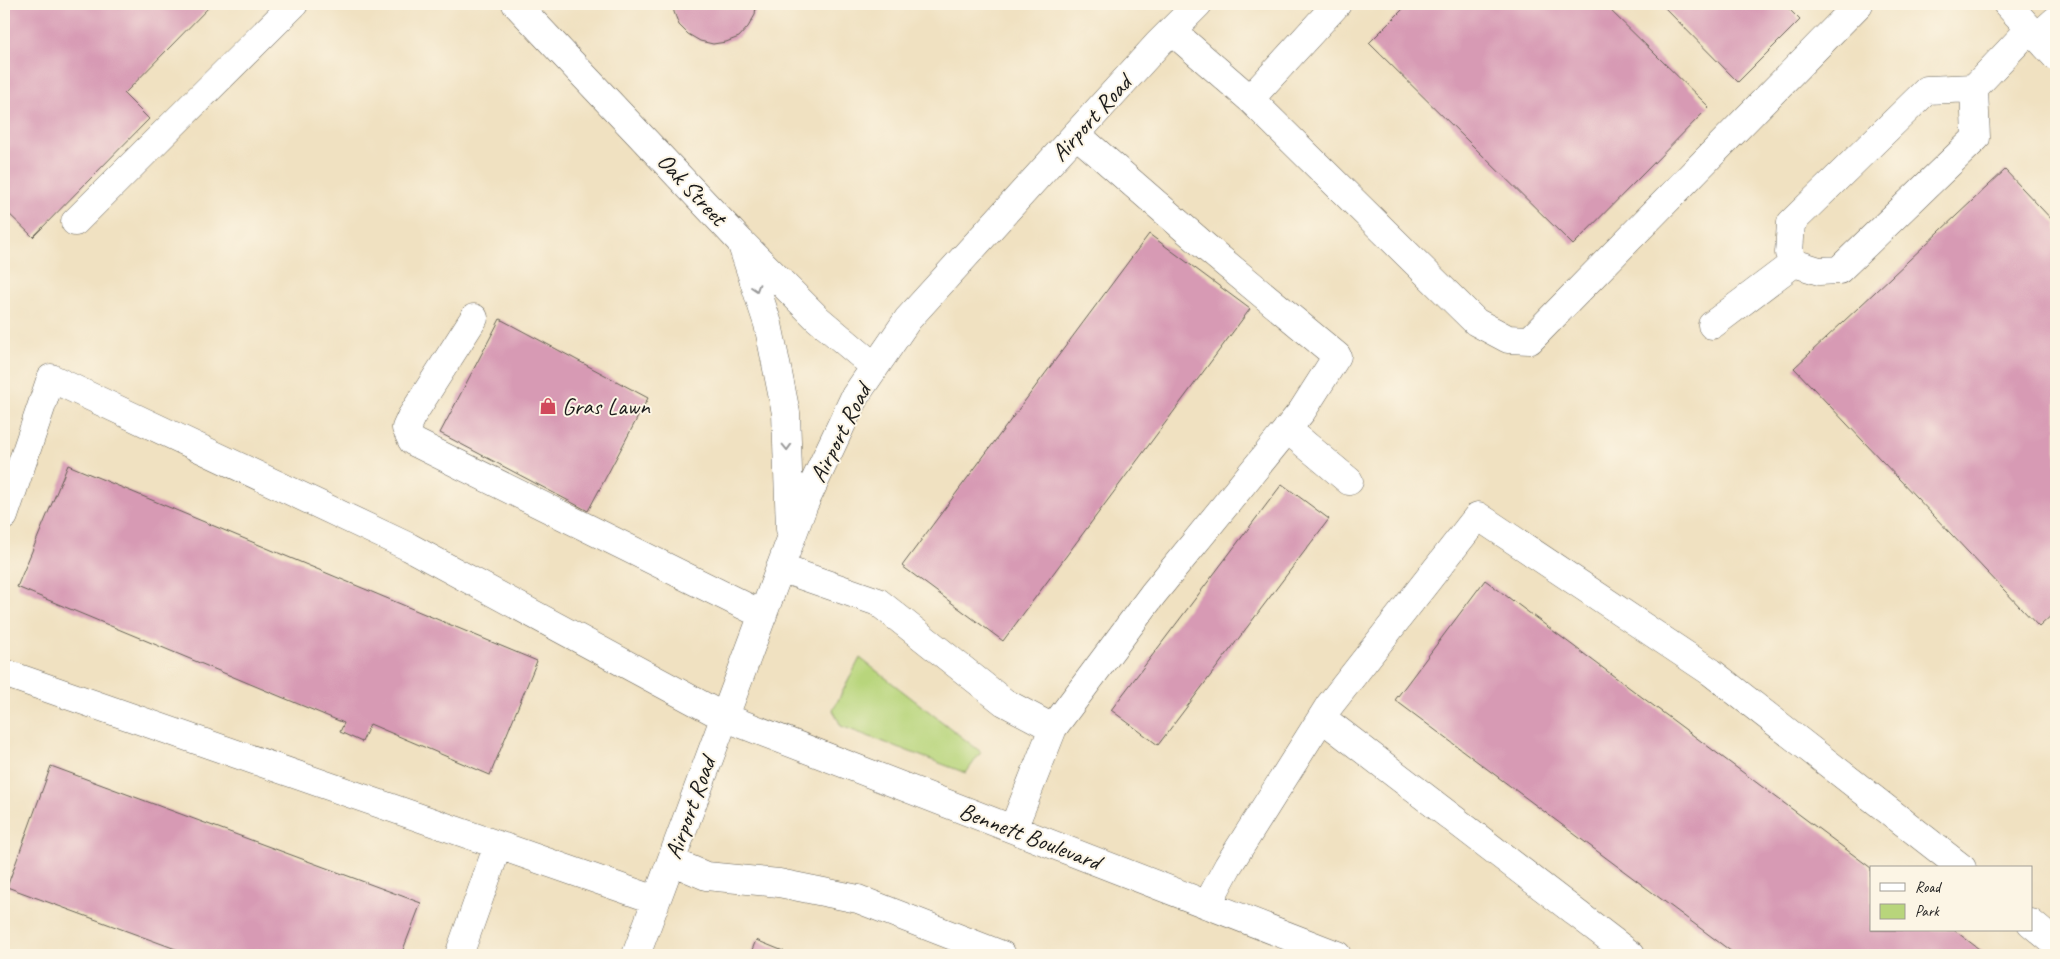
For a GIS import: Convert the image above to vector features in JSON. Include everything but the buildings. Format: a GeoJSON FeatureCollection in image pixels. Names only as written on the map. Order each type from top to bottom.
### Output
{"type":"FeatureCollection","features":[{"type":"Feature","properties":{"kind":"street"},"geometry":{"type":"LineString","coordinates":[[75,222],[294,4]]}},
{"type":"Feature","properties":{"kind":"street","name":"Oak Street"},"geometry":{"type":"LineString","coordinates":[[516,4],[741,242],[818,319],[876,367]]}},
{"type":"Feature","properties":{"kind":"street","name":"Airport Road"},"geometry":{"type":"LineString","coordinates":[[636,955],[804,504],[856,396],[908,319],[1076,134],[1198,4]]}},
{"type":"Feature","properties":{"kind":"street"},"geometry":{"type":"LineString","coordinates":[[1250,99],[1338,4]]}},
{"type":"Feature","properties":{"kind":"street"},"geometry":{"type":"LineString","coordinates":[[1172,31],[1250,99],[1476,322],[1508,339],[1530,340],[1859,4]]}},
{"type":"Feature","properties":{"kind":"street"},"geometry":{"type":"LineString","coordinates":[[2007,4],[2041,28],[2056,57]]}},
{"type":"Feature","properties":{"kind":"street"},"geometry":{"type":"LineString","coordinates":[[1974,88],[1976,138],[1840,270],[1819,271],[1794,263],[1789,253],[1792,223],[1927,90],[1974,88],[2041,28]]}},
{"type":"Feature","properties":{"kind":"street"},"geometry":{"type":"LineString","coordinates":[[1013,829],[1053,728],[1153,594],[1302,410],[1336,356],[1207,248],[1076,134]]}},
{"type":"Feature","properties":{"kind":"street"},"geometry":{"type":"LineString","coordinates":[[741,242],[768,324],[786,413],[790,542]]}},
{"type":"Feature","properties":{"kind":"street"},"geometry":{"type":"LineString","coordinates":[[1712,325],[1794,263]]}},
{"type":"Feature","properties":{"kind":"street"},"geometry":{"type":"LineString","coordinates":[[474,318],[411,417],[406,428],[412,441],[763,615]]}},
{"type":"Feature","properties":{"kind":"street","name":"Bennett Boulevard"},"geometry":{"type":"LineString","coordinates":[[4,516],[51,378],[409,547],[724,717],[1336,955]]}},
{"type":"Feature","properties":{"kind":"street"},"geometry":{"type":"LineString","coordinates":[[1286,429],[1349,481]]}},
{"type":"Feature","properties":{"kind":"street"},"geometry":{"type":"LineString","coordinates":[[1208,905],[1228,866],[1322,718],[1478,516],[1711,672],[1959,866]]}},
{"type":"Feature","properties":{"kind":"street"},"geometry":{"type":"LineString","coordinates":[[780,568],[878,602],[1004,702],[1053,728]]}},
{"type":"Feature","properties":{"kind":"street"},"geometry":{"type":"LineString","coordinates":[[4,673],[656,900]]}},
{"type":"Feature","properties":{"kind":"street"},"geometry":{"type":"LineString","coordinates":[[1322,718],[1630,955]]}},
{"type":"Feature","properties":{"kind":"street"},"geometry":{"type":"LineString","coordinates":[[459,955],[498,846]]}},
{"type":"Feature","properties":{"kind":"street"},"geometry":{"type":"LineString","coordinates":[[671,861],[706,876],[779,883],[858,899],[1002,955]]}},
{"type":"Feature","properties":{"kind":"street"},"geometry":{"type":"LineString","coordinates":[[2032,924],[2056,944]]}},
{"type":"Feature","properties":{"kind":"green space"},"geometry":{"type":"Polygon","coordinates":[[[860,658],[981,752],[966,773],[841,726],[833,710],[860,658]]]}},
{"type":"Feature","properties":{"kind":"place","name":"Gras Lawn"},"geometry":{"type":"Point","coordinates":[548,406]}}]}
